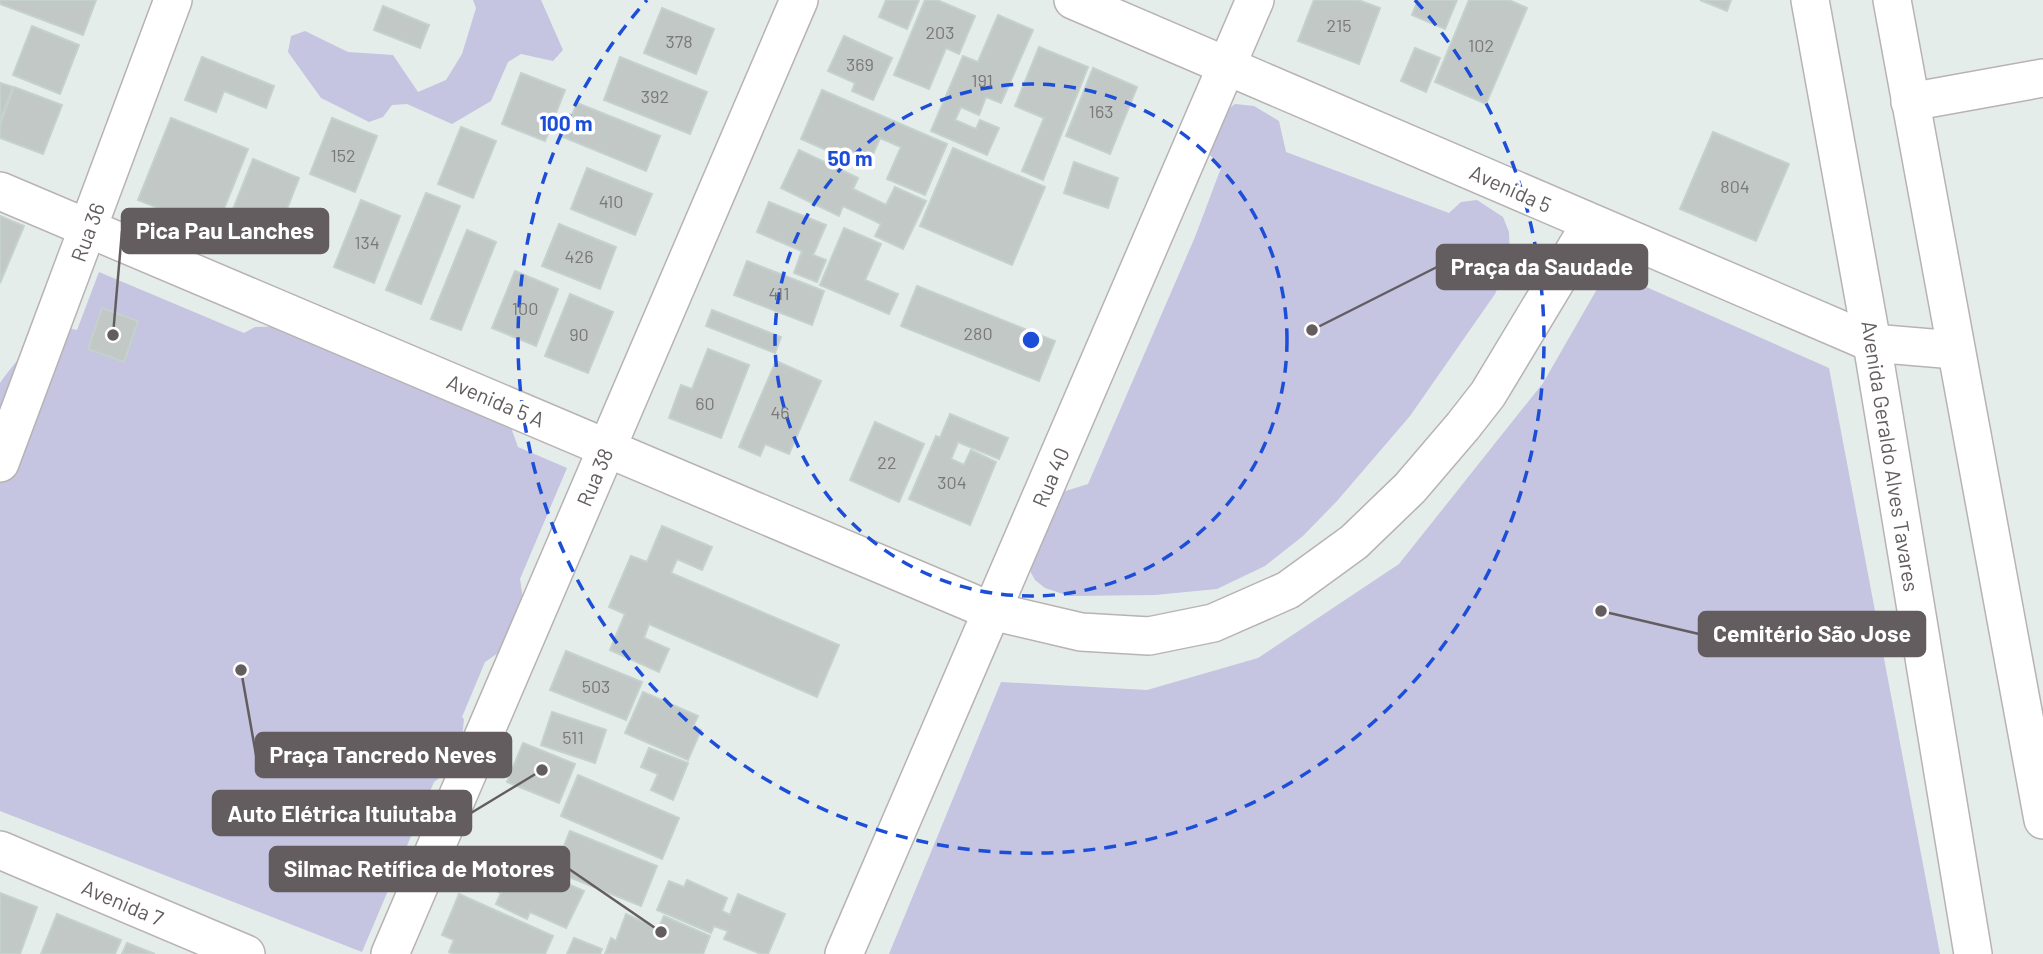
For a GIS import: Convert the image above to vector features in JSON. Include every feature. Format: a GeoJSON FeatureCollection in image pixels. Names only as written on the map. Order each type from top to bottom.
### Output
{"type":"FeatureCollection","features":[{"type":"Feature","properties":{"kind":"street","name":"Rua 36"},"geometry":{"type":"LineString","coordinates":[[0,463],[173,0]]}},
{"type":"Feature","properties":{"kind":"street","name":"Rua 38"},"geometry":{"type":"LineString","coordinates":[[390,954],[799,0]]}},
{"type":"Feature","properties":{"kind":"street","name":"Avenida 5"},"geometry":{"type":"LineString","coordinates":[[1073,0],[1872,343],[1955,350]]}},
{"type":"Feature","properties":{"kind":"street","name":"Rua 40"},"geometry":{"type":"LineString","coordinates":[[844,954],[1255,0]]}},
{"type":"Feature","properties":{"kind":"street","name":"Avenida Geraldo Alves Tavares"},"geometry":{"type":"LineString","coordinates":[[1810,0],[1872,343],[1973,954]]}},
{"type":"Feature","properties":{"kind":"street"},"geometry":{"type":"LineString","coordinates":[[1892,0],[2043,820]]}},
{"type":"Feature","properties":{"kind":"street"},"geometry":{"type":"LineString","coordinates":[[1910,102],[2043,78]]}},
{"type":"Feature","properties":{"kind":"street","name":"Avenida 5 A"},"geometry":{"type":"LineString","coordinates":[[0,191],[991,611],[1081,632],[1149,636],[1213,623],[1288,590],[1354,542],[1410,488],[1488,394],[1591,223]]}},
{"type":"Feature","properties":{"kind":"street","name":"Avenida 7"},"geometry":{"type":"LineString","coordinates":[[0,850],[246,954]]}},
{"type":"Feature","properties":{"kind":"shaded area"},"geometry":{"type":"Polygon","coordinates":[[[473,0],[541,0],[563,50],[553,61],[521,54],[508,62],[491,101],[452,124],[407,104],[392,105],[383,117],[369,122],[321,98],[288,52],[291,36],[305,31],[348,52],[393,55],[418,92],[446,80],[462,54],[476,8],[473,0]]]}},
{"type":"Feature","properties":{"kind":"shaded area"},"geometry":{"type":"Polygon","coordinates":[[[1235,104],[1254,106],[1279,121],[1286,152],[1449,213],[1461,202],[1477,200],[1503,217],[1509,232],[1510,261],[1495,294],[1410,416],[1337,501],[1303,536],[1265,566],[1217,589],[1155,595],[1069,596],[1045,588],[1035,580],[1030,571],[1043,525],[1059,493],[1088,484],[1195,237],[1221,168],[1206,150],[1220,115],[1235,104]]]}},
{"type":"Feature","properties":{"kind":"shaded area"},"geometry":{"type":"Polygon","coordinates":[[[1608,270],[1829,368],[1940,954],[889,954],[1001,682],[1147,690],[1258,658],[1399,564],[1543,383],[1608,270]]]}},
{"type":"Feature","properties":{"kind":"shaded area"},"geometry":{"type":"Polygon","coordinates":[[[99,272],[244,333],[255,327],[289,326],[509,422],[518,447],[567,468],[520,579],[526,620],[511,644],[485,662],[462,717],[461,748],[445,774],[434,782],[362,952],[0,811],[0,383],[19,359],[42,339],[62,329],[77,330],[99,272]]]}},
{"type":"Feature","properties":{"kind":"building"},"geometry":{"type":"Polygon","coordinates":[[[0,0],[96,0],[83,35],[0,4],[0,0]]]}},
{"type":"Feature","properties":{"kind":"building"},"geometry":{"type":"Polygon","coordinates":[[[886,0],[919,0],[907,29],[879,17],[886,0]]]}},
{"type":"Feature","properties":{"kind":"building"},"geometry":{"type":"Polygon","coordinates":[[[925,0],[937,0],[975,16],[959,54],[946,48],[929,89],[894,75],[925,0]]]}},
{"type":"Feature","properties":{"kind":"building"},"geometry":{"type":"Polygon","coordinates":[[[1314,0],[1358,0],[1380,8],[1359,64],[1298,41],[1314,0]]]}},
{"type":"Feature","properties":{"kind":"building"},"geometry":{"type":"Polygon","coordinates":[[[1418,0],[1457,0],[1445,29],[1412,15],[1418,0]]]}},
{"type":"Feature","properties":{"kind":"building"},"geometry":{"type":"Polygon","coordinates":[[[1469,0],[1509,0],[1527,8],[1486,104],[1435,82],[1469,0]]]}},
{"type":"Feature","properties":{"kind":"building"},"geometry":{"type":"Polygon","coordinates":[[[1700,0],[1731,0],[1727,11],[1700,0]]]}},
{"type":"Feature","properties":{"kind":"building"},"geometry":{"type":"Polygon","coordinates":[[[383,6],[429,25],[420,48],[374,30],[383,6]]]}},
{"type":"Feature","properties":{"kind":"building"},"geometry":{"type":"Polygon","coordinates":[[[662,8],[714,29],[696,74],[644,53],[662,8]]]}},
{"type":"Feature","properties":{"kind":"building"},"geometry":{"type":"Polygon","coordinates":[[[998,15],[1033,30],[1001,103],[986,97],[979,115],[961,107],[955,120],[976,129],[980,120],[999,128],[987,155],[931,131],[963,56],[978,62],[998,15]]]}},
{"type":"Feature","properties":{"kind":"building"},"geometry":{"type":"Polygon","coordinates":[[[32,26],[79,45],[60,94],[13,75],[32,26]]]}},
{"type":"Feature","properties":{"kind":"building"},"geometry":{"type":"Polygon","coordinates":[[[844,36],[892,58],[873,100],[852,91],[855,83],[828,71],[844,36]]]}},
{"type":"Feature","properties":{"kind":"building"},"geometry":{"type":"Polygon","coordinates":[[[1039,47],[1088,67],[1043,180],[1022,171],[1044,118],[1015,106],[1039,47]]]}},
{"type":"Feature","properties":{"kind":"building"},"geometry":{"type":"Polygon","coordinates":[[[1415,48],[1440,58],[1426,92],[1401,81],[1415,48]]]}},
{"type":"Feature","properties":{"kind":"building"},"geometry":{"type":"Polygon","coordinates":[[[202,57],[274,86],[266,108],[224,91],[216,112],[185,100],[202,57]]]}},
{"type":"Feature","properties":{"kind":"building"},"geometry":{"type":"Polygon","coordinates":[[[620,57],[707,92],[690,134],[604,100],[620,57]]]}},
{"type":"Feature","properties":{"kind":"building"},"geometry":{"type":"Polygon","coordinates":[[[1093,68],[1137,87],[1110,154],[1066,136],[1093,68]]]}},
{"type":"Feature","properties":{"kind":"building"},"geometry":{"type":"Polygon","coordinates":[[[521,73],[565,90],[545,141],[502,124],[521,73]]]}},
{"type":"Feature","properties":{"kind":"building"},"geometry":{"type":"Polygon","coordinates":[[[0,83],[13,87],[0,121],[0,83]]]}},
{"type":"Feature","properties":{"kind":"building"},"geometry":{"type":"Polygon","coordinates":[[[14,87],[62,105],[43,154],[0,138],[0,125],[14,87]]]}},
{"type":"Feature","properties":{"kind":"building"},"geometry":{"type":"Polygon","coordinates":[[[822,90],[947,144],[925,195],[887,179],[901,147],[880,138],[867,168],[801,139],[822,90]]]}},
{"type":"Feature","properties":{"kind":"building"},"geometry":{"type":"Polygon","coordinates":[[[577,103],[660,136],[646,171],[563,137],[577,103]]]}},
{"type":"Feature","properties":{"kind":"building"},"geometry":{"type":"Polygon","coordinates":[[[171,118],[248,149],[215,231],[138,200],[171,118]]]}},
{"type":"Feature","properties":{"kind":"building"},"geometry":{"type":"Polygon","coordinates":[[[332,118],[377,136],[355,192],[310,174],[332,118]]]}},
{"type":"Feature","properties":{"kind":"building"},"geometry":{"type":"Polygon","coordinates":[[[461,127],[496,141],[473,198],[438,184],[461,127]]]}},
{"type":"Feature","properties":{"kind":"building"},"geometry":{"type":"Polygon","coordinates":[[[1713,132],[1789,164],[1756,241],[1680,209],[1713,132]]]}},
{"type":"Feature","properties":{"kind":"building"},"geometry":{"type":"Polygon","coordinates":[[[953,148],[1045,187],[1012,265],[920,226],[953,148]]]}},
{"type":"Feature","properties":{"kind":"building"},"geometry":{"type":"Polygon","coordinates":[[[799,150],[858,178],[853,189],[886,205],[895,187],[926,201],[903,249],[875,236],[881,224],[843,206],[839,216],[781,188],[799,150]]]}},
{"type":"Feature","properties":{"kind":"building"},"geometry":{"type":"Polygon","coordinates":[[[253,159],[299,178],[273,245],[226,227],[253,159]]]}},
{"type":"Feature","properties":{"kind":"building"},"geometry":{"type":"Polygon","coordinates":[[[1074,162],[1118,178],[1108,208],[1064,193],[1074,162]]]}},
{"type":"Feature","properties":{"kind":"building"},"geometry":{"type":"Polygon","coordinates":[[[587,168],[652,194],[635,235],[571,209],[587,168]]]}},
{"type":"Feature","properties":{"kind":"building"},"geometry":{"type":"Polygon","coordinates":[[[426,193],[460,206],[421,304],[386,290],[426,193]]]}},
{"type":"Feature","properties":{"kind":"building"},"geometry":{"type":"Polygon","coordinates":[[[361,200],[400,216],[374,283],[334,267],[361,200]]]}},
{"type":"Feature","properties":{"kind":"building"},"geometry":{"type":"Polygon","coordinates":[[[769,202],[826,225],[813,255],[826,260],[817,282],[794,273],[802,251],[757,232],[769,202]]]}},
{"type":"Feature","properties":{"kind":"building"},"geometry":{"type":"Polygon","coordinates":[[[0,216],[24,226],[0,283],[0,216]]]}},
{"type":"Feature","properties":{"kind":"building"},"geometry":{"type":"Polygon","coordinates":[[[559,224],[616,247],[600,289],[542,266],[559,224]]]}},
{"type":"Feature","properties":{"kind":"building"},"geometry":{"type":"Polygon","coordinates":[[[844,228],[881,244],[865,280],[898,294],[889,314],[820,285],[844,228]]]}},
{"type":"Feature","properties":{"kind":"building"},"geometry":{"type":"Polygon","coordinates":[[[467,230],[496,242],[461,330],[431,319],[467,230]]]}},
{"type":"Feature","properties":{"kind":"building"},"geometry":{"type":"Polygon","coordinates":[[[747,261],[824,291],[812,325],[734,295],[747,261]]]}},
{"type":"Feature","properties":{"kind":"building"},"geometry":{"type":"Polygon","coordinates":[[[515,271],[558,289],[536,346],[492,328],[515,271]]]}},
{"type":"Feature","properties":{"kind":"building"},"geometry":{"type":"Polygon","coordinates":[[[917,286],[1055,341],[1039,381],[901,326],[917,286]]]}},
{"type":"Feature","properties":{"kind":"building"},"geometry":{"type":"Polygon","coordinates":[[[570,294],[613,312],[588,373],[545,356],[570,294]]]}},
{"type":"Feature","properties":{"kind":"building"},"geometry":{"type":"Polygon","coordinates":[[[102,308],[138,321],[124,362],[88,349],[102,308]]]}},
{"type":"Feature","properties":{"kind":"building"},"geometry":{"type":"Polygon","coordinates":[[[712,310],[781,337],[775,353],[706,326],[712,310]]]}},
{"type":"Feature","properties":{"kind":"building"},"geometry":{"type":"Polygon","coordinates":[[[708,349],[749,365],[721,438],[669,418],[681,385],[692,389],[708,349]]]}},
{"type":"Feature","properties":{"kind":"building"},"geometry":{"type":"Polygon","coordinates":[[[776,361],[821,381],[789,454],[765,444],[760,456],[739,447],[776,361]]]}},
{"type":"Feature","properties":{"kind":"building"},"geometry":{"type":"Polygon","coordinates":[[[950,414],[1008,438],[999,459],[958,442],[951,459],[964,465],[971,450],[996,462],[970,525],[909,499],[936,436],[940,438],[950,414]]]}},
{"type":"Feature","properties":{"kind":"building"},"geometry":{"type":"Polygon","coordinates":[[[875,422],[924,444],[899,502],[850,480],[875,422]]]}},
{"type":"Feature","properties":{"kind":"building"},"geometry":{"type":"Polygon","coordinates":[[[662,526],[712,547],[702,570],[677,559],[671,573],[839,645],[817,697],[649,624],[644,638],[669,649],[659,672],[610,650],[625,614],[609,607],[631,556],[647,562],[662,526]]]}},
{"type":"Feature","properties":{"kind":"building"},"geometry":{"type":"Polygon","coordinates":[[[566,651],[642,682],[626,720],[550,690],[566,651]]]}},
{"type":"Feature","properties":{"kind":"building"},"geometry":{"type":"Polygon","coordinates":[[[643,692],[698,716],[693,726],[701,730],[688,760],[625,733],[643,692]]]}},
{"type":"Feature","properties":{"kind":"building"},"geometry":{"type":"Polygon","coordinates":[[[552,712],[606,730],[595,763],[541,745],[552,712]]]}},
{"type":"Feature","properties":{"kind":"building"},"geometry":{"type":"Polygon","coordinates":[[[523,743],[575,764],[559,803],[507,782],[523,743]]]}},
{"type":"Feature","properties":{"kind":"building"},"geometry":{"type":"Polygon","coordinates":[[[649,748],[688,763],[673,800],[651,790],[658,774],[641,767],[649,748]]]}},
{"type":"Feature","properties":{"kind":"building"},"geometry":{"type":"Polygon","coordinates":[[[578,775],[679,818],[662,859],[561,816],[578,775]]]}},
{"type":"Feature","properties":{"kind":"building"},"geometry":{"type":"Polygon","coordinates":[[[570,831],[657,866],[641,906],[554,871],[570,831]]]}},
{"type":"Feature","properties":{"kind":"building"},"geometry":{"type":"Polygon","coordinates":[[[489,860],[510,869],[514,860],[584,891],[566,928],[530,912],[527,919],[496,904],[501,893],[479,883],[489,860]]]}},
{"type":"Feature","properties":{"kind":"building"},"geometry":{"type":"Polygon","coordinates":[[[687,880],[727,898],[722,911],[730,915],[738,894],[785,914],[768,954],[761,954],[724,939],[728,931],[714,926],[711,933],[657,910],[669,881],[684,887],[687,880]]]}},
{"type":"Feature","properties":{"kind":"building"},"geometry":{"type":"Polygon","coordinates":[[[0,893],[37,907],[20,954],[0,954],[0,893]]]}},
{"type":"Feature","properties":{"kind":"building"},"geometry":{"type":"Polygon","coordinates":[[[459,894],[553,936],[545,954],[449,952],[454,940],[442,935],[459,894]]]}},
{"type":"Feature","properties":{"kind":"building"},"geometry":{"type":"Polygon","coordinates":[[[57,914],[121,940],[115,954],[41,954],[57,914]]]}},
{"type":"Feature","properties":{"kind":"building"},"geometry":{"type":"Polygon","coordinates":[[[626,914],[658,929],[664,916],[710,936],[703,954],[605,954],[611,938],[616,941],[626,914]]]}},
{"type":"Feature","properties":{"kind":"building"},"geometry":{"type":"Polygon","coordinates":[[[574,938],[602,949],[600,954],[567,954],[574,938]]]}},
{"type":"Feature","properties":{"kind":"building"},"geometry":{"type":"Polygon","coordinates":[[[127,943],[155,954],[122,954],[127,943]]]}},
{"type":"Feature","properties":{"kind":"place","name":"Praça da Saudade"},"geometry":{"type":"Point","coordinates":[1312,330]}},
{"type":"Feature","properties":{"kind":"place","name":"Pica Pau Lanches"},"geometry":{"type":"Point","coordinates":[113,335]}},
{"type":"Feature","properties":{"kind":"place","name":"Cemitério São Jose"},"geometry":{"type":"Point","coordinates":[1601,611]}},
{"type":"Feature","properties":{"kind":"place","name":"Praça Tancredo Neves"},"geometry":{"type":"Point","coordinates":[241,670]}},
{"type":"Feature","properties":{"kind":"place","name":"Auto Elétrica Ituiutaba"},"geometry":{"type":"Point","coordinates":[542,770]}},
{"type":"Feature","properties":{"kind":"place","name":"Silmac Retífica de Motores"},"geometry":{"type":"Point","coordinates":[661,932]}}]}
